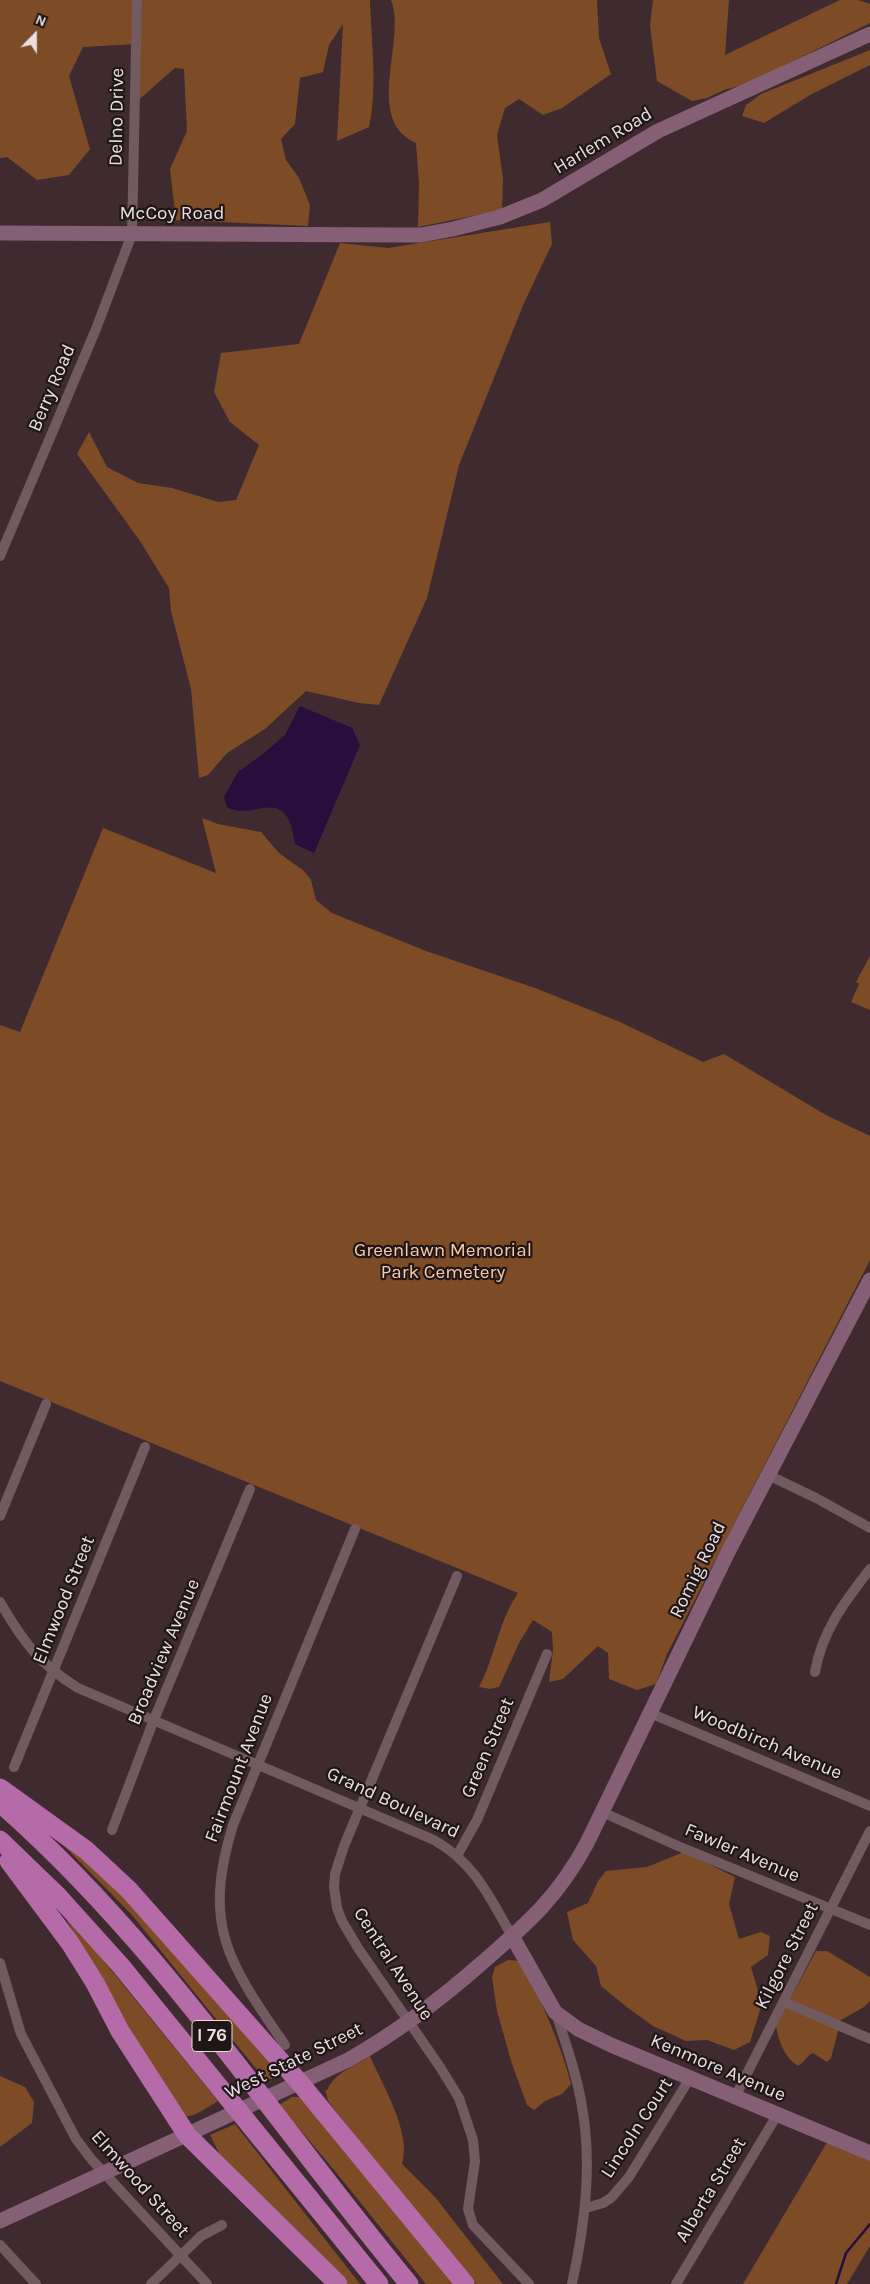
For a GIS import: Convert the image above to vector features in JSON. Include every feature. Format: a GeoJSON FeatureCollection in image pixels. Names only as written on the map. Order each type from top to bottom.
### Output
{"type":"FeatureCollection","features":[{"type":"Feature","properties":{"kind":"highway"},"geometry":{"type":"LineString","coordinates":[[0,1788],[86,1850],[124,1885],[300,2083],[465,2284]]}},
{"type":"Feature","properties":{"kind":"highway","name":"I 76"},"geometry":{"type":"LineString","coordinates":[[0,1803],[50,1848],[113,1913],[156,1964],[409,2284]]}},
{"type":"Feature","properties":{"kind":"highway","name":"I 76"},"geometry":{"type":"LineString","coordinates":[[0,1840],[58,1896],[121,1966],[379,2284]]}},
{"type":"Feature","properties":{"kind":"highway"},"geometry":{"type":"LineString","coordinates":[[0,1850],[70,1943],[95,1983],[120,2031],[187,2135],[338,2284]]}},
{"type":"Feature","properties":{"kind":"highway"},"geometry":{"type":"LineString","coordinates":[[258,2206],[326,2284]]}},
{"type":"Feature","properties":{"kind":"street","name":"Delno Drive"},"geometry":{"type":"LineString","coordinates":[[132,234],[137,0]]}},
{"type":"Feature","properties":{"kind":"street","name":"Harlem Road"},"geometry":{"type":"LineString","coordinates":[[344,235],[421,234],[453,229],[520,209],[561,190],[658,131],[870,34]]}},
{"type":"Feature","properties":{"kind":"street","name":"McCoy Road"},"geometry":{"type":"LineString","coordinates":[[0,233],[344,235]]}},
{"type":"Feature","properties":{"kind":"street","name":"Berry Road"},"geometry":{"type":"LineString","coordinates":[[0,556],[99,320],[132,234]]}},
{"type":"Feature","properties":{"kind":"street","name":"Romig Road"},"geometry":{"type":"LineString","coordinates":[[566,1879],[602,1812],[729,1550],[870,1280]]}},
{"type":"Feature","properties":{"kind":"street"},"geometry":{"type":"LineString","coordinates":[[0,1516],[46,1404]]}},
{"type":"Feature","properties":{"kind":"street","name":"Elmwood Street"},"geometry":{"type":"LineString","coordinates":[[14,1766],[145,1447]]}},
{"type":"Feature","properties":{"kind":"street"},"geometry":{"type":"LineString","coordinates":[[768,1475],[816,1498],[870,1528]]}},
{"type":"Feature","properties":{"kind":"street","name":"Broadview Avenue"},"geometry":{"type":"LineString","coordinates":[[112,1830],[154,1722],[250,1490]]}},
{"type":"Feature","properties":{"kind":"street","name":"Fairmount Avenue"},"geometry":{"type":"LineString","coordinates":[[285,2044],[232,1960],[224,1941],[219,1912],[220,1873],[224,1853],[257,1764],[356,1529]]}},
{"type":"Feature","properties":{"kind":"street"},"geometry":{"type":"LineString","coordinates":[[815,1672],[818,1656],[828,1628],[870,1569]]}},
{"type":"Feature","properties":{"kind":"street","name":"Central Avenue"},"geometry":{"type":"LineString","coordinates":[[457,1576],[337,1864],[334,1880],[334,1897],[342,1921],[358,1948],[440,2066],[459,2098],[473,2140],[475,2160],[468,2210],[473,2225],[529,2284]]}},
{"type":"Feature","properties":{"kind":"street","name":"Grand Boulevard"},"geometry":{"type":"LineString","coordinates":[[0,1602],[28,1645],[53,1673],[92,1695],[434,1840],[458,1854],[476,1875],[555,2012],[582,2103],[587,2156],[586,2208],[572,2284]]}},
{"type":"Feature","properties":{"kind":"street","name":"Green Street"},"geometry":{"type":"LineString","coordinates":[[458,1854],[477,1820],[547,1654]]}},
{"type":"Feature","properties":{"kind":"street","name":"Woodbirch Avenue"},"geometry":{"type":"LineString","coordinates":[[650,1714],[870,1806]]}},
{"type":"Feature","properties":{"kind":"street","name":"Fawler Avenue"},"geometry":{"type":"LineString","coordinates":[[602,1812],[678,1846],[870,1925]]}},
{"type":"Feature","properties":{"kind":"street","name":"Kilgore Street"},"geometry":{"type":"LineString","coordinates":[[736,2097],[870,1831]]}},
{"type":"Feature","properties":{"kind":"street","name":"West State Street"},"geometry":{"type":"LineString","coordinates":[[0,2221],[348,2060],[409,2023],[445,1996],[535,1917],[566,1879]]}},
{"type":"Feature","properties":{"kind":"street","name":"Elmwood Street"},"geometry":{"type":"LineString","coordinates":[[0,1963],[21,2034],[36,2066],[76,2139],[104,2173],[207,2284]]}},
{"type":"Feature","properties":{"kind":"street"},"geometry":{"type":"LineString","coordinates":[[784,2002],[870,2040]]}},
{"type":"Feature","properties":{"kind":"street","name":"Kenmore Avenue"},"geometry":{"type":"LineString","coordinates":[[555,2012],[586,2033],[870,2153]]}},
{"type":"Feature","properties":{"kind":"street","name":"Lincoln Court"},"geometry":{"type":"LineString","coordinates":[[586,2208],[603,2203],[619,2189],[690,2078]]}},
{"type":"Feature","properties":{"kind":"street","name":"Alberta Street"},"geometry":{"type":"LineString","coordinates":[[676,2284],[777,2115]]}},
{"type":"Feature","properties":{"kind":"street"},"geometry":{"type":"LineString","coordinates":[[151,2284],[201,2236],[222,2224]]}},
{"type":"Feature","properties":{"kind":"street"},"geometry":{"type":"LineString","coordinates":[[0,2245],[36,2284]]}},
{"type":"Feature","properties":{"kind":"green space"},"geometry":{"type":"Polygon","coordinates":[[[0,0],[370,0],[374,80],[369,127],[337,141],[343,24],[329,45],[323,72],[300,78],[295,124],[281,139],[286,160],[299,178],[310,205],[308,226],[176,220],[170,169],[187,131],[184,69],[175,68],[135,103],[136,44],[83,47],[69,76],[90,149],[69,175],[37,180],[7,157],[0,158],[0,0]]]}},
{"type":"Feature","properties":{"kind":"green space"},"geometry":{"type":"Polygon","coordinates":[[[391,0],[597,0],[599,38],[611,74],[562,108],[543,115],[519,99],[505,108],[497,135],[503,179],[502,210],[418,227],[419,183],[416,143],[400,132],[392,117],[389,98],[394,36],[394,17],[391,0]]]}},
{"type":"Feature","properties":{"kind":"green space"},"geometry":{"type":"Polygon","coordinates":[[[653,0],[729,0],[725,55],[840,0],[858,0],[870,4],[870,23],[749,83],[724,90],[707,98],[692,101],[657,81],[650,25],[653,0]]]}},
{"type":"Feature","properties":{"kind":"green space"},"geometry":{"type":"Polygon","coordinates":[[[870,50],[870,65],[810,95],[764,123],[742,116],[746,105],[761,94],[870,50]]]}},
{"type":"Feature","properties":{"kind":"green space"},"geometry":{"type":"Polygon","coordinates":[[[550,222],[552,244],[524,303],[459,465],[427,598],[379,705],[359,703],[306,691],[265,729],[227,753],[208,775],[199,778],[191,689],[171,611],[169,588],[140,541],[77,454],[89,432],[107,467],[138,483],[172,488],[218,502],[236,500],[259,445],[230,422],[214,392],[221,353],[299,344],[340,243],[388,248],[550,222]]]}},
{"type":"Feature","properties":{"kind":"green space","name":"Greenlawn Memorial Park Cemetery"},"geometry":{"type":"Polygon","coordinates":[[[202,818],[218,824],[261,832],[279,853],[304,871],[311,880],[316,900],[332,913],[426,951],[535,988],[620,1022],[703,1062],[724,1054],[826,1115],[870,1136],[870,1260],[667,1654],[656,1684],[637,1690],[609,1679],[608,1653],[598,1646],[563,1679],[549,1682],[553,1649],[552,1632],[533,1620],[519,1643],[499,1687],[490,1689],[479,1687],[506,1615],[518,1593],[0,1381],[0,1025],[20,1032],[103,828],[216,873],[202,818]]]}},
{"type":"Feature","properties":{"kind":"green space"},"geometry":{"type":"Polygon","coordinates":[[[870,956],[870,1010],[851,1002],[859,984],[856,982],[870,956]]]}},
{"type":"Feature","properties":{"kind":"green space"},"geometry":{"type":"Polygon","coordinates":[[[29,1810],[133,1903],[282,2074],[266,2081],[132,1915],[29,1810]]]}},
{"type":"Feature","properties":{"kind":"green space"},"geometry":{"type":"Polygon","coordinates":[[[684,1852],[735,1877],[729,1904],[739,1939],[761,1932],[770,1936],[768,1955],[751,1967],[762,2004],[750,2042],[734,2050],[707,2040],[686,2041],[653,2026],[601,1986],[596,1966],[573,1940],[567,1912],[588,1903],[598,1881],[606,1871],[647,1867],[684,1852]]]}},
{"type":"Feature","properties":{"kind":"green space"},"geometry":{"type":"Polygon","coordinates":[[[66,1919],[89,1943],[218,2101],[190,2116],[180,2116],[66,1919]]]}},
{"type":"Feature","properties":{"kind":"green space"},"geometry":{"type":"Polygon","coordinates":[[[816,1951],[827,1951],[870,1977],[870,2001],[864,2007],[841,2020],[831,2058],[827,2062],[813,2053],[798,2066],[783,2049],[776,2026],[816,1951]]]}},
{"type":"Feature","properties":{"kind":"green space"},"geometry":{"type":"Polygon","coordinates":[[[508,1960],[520,1961],[528,1976],[556,2036],[571,2084],[562,2094],[545,2101],[534,2110],[527,2105],[512,2064],[497,2011],[492,1977],[495,1967],[508,1960]]]}},
{"type":"Feature","properties":{"kind":"green space"},"geometry":{"type":"Polygon","coordinates":[[[370,2056],[399,2123],[404,2151],[402,2164],[435,2197],[503,2284],[476,2284],[416,2214],[328,2101],[325,2089],[327,2091],[334,2079],[345,2070],[370,2056]]]}},
{"type":"Feature","properties":{"kind":"green space"},"geometry":{"type":"Polygon","coordinates":[[[0,2076],[25,2087],[34,2102],[32,2123],[0,2147],[0,2076]]]}},
{"type":"Feature","properties":{"kind":"green space"},"geometry":{"type":"Polygon","coordinates":[[[292,2097],[300,2097],[454,2284],[426,2284],[279,2105],[292,2097]]]}},
{"type":"Feature","properties":{"kind":"green space"},"geometry":{"type":"Polygon","coordinates":[[[235,2124],[360,2284],[343,2284],[227,2169],[210,2135],[235,2124]]]}},
{"type":"Feature","properties":{"kind":"green space"},"geometry":{"type":"Polygon","coordinates":[[[829,2139],[870,2157],[870,2246],[847,2284],[743,2284],[829,2139]]]}},
{"type":"Feature","properties":{"kind":"shaded area"},"geometry":{"type":"Polygon","coordinates":[[[300,706],[352,728],[360,745],[314,853],[295,844],[291,825],[285,813],[277,808],[237,811],[227,807],[224,797],[238,772],[285,735],[300,706]]]}},
{"type":"Feature","properties":{"kind":"waterway"},"geometry":{"type":"LineString","coordinates":[[836,2284],[846,2253],[870,2224]]}}]}
